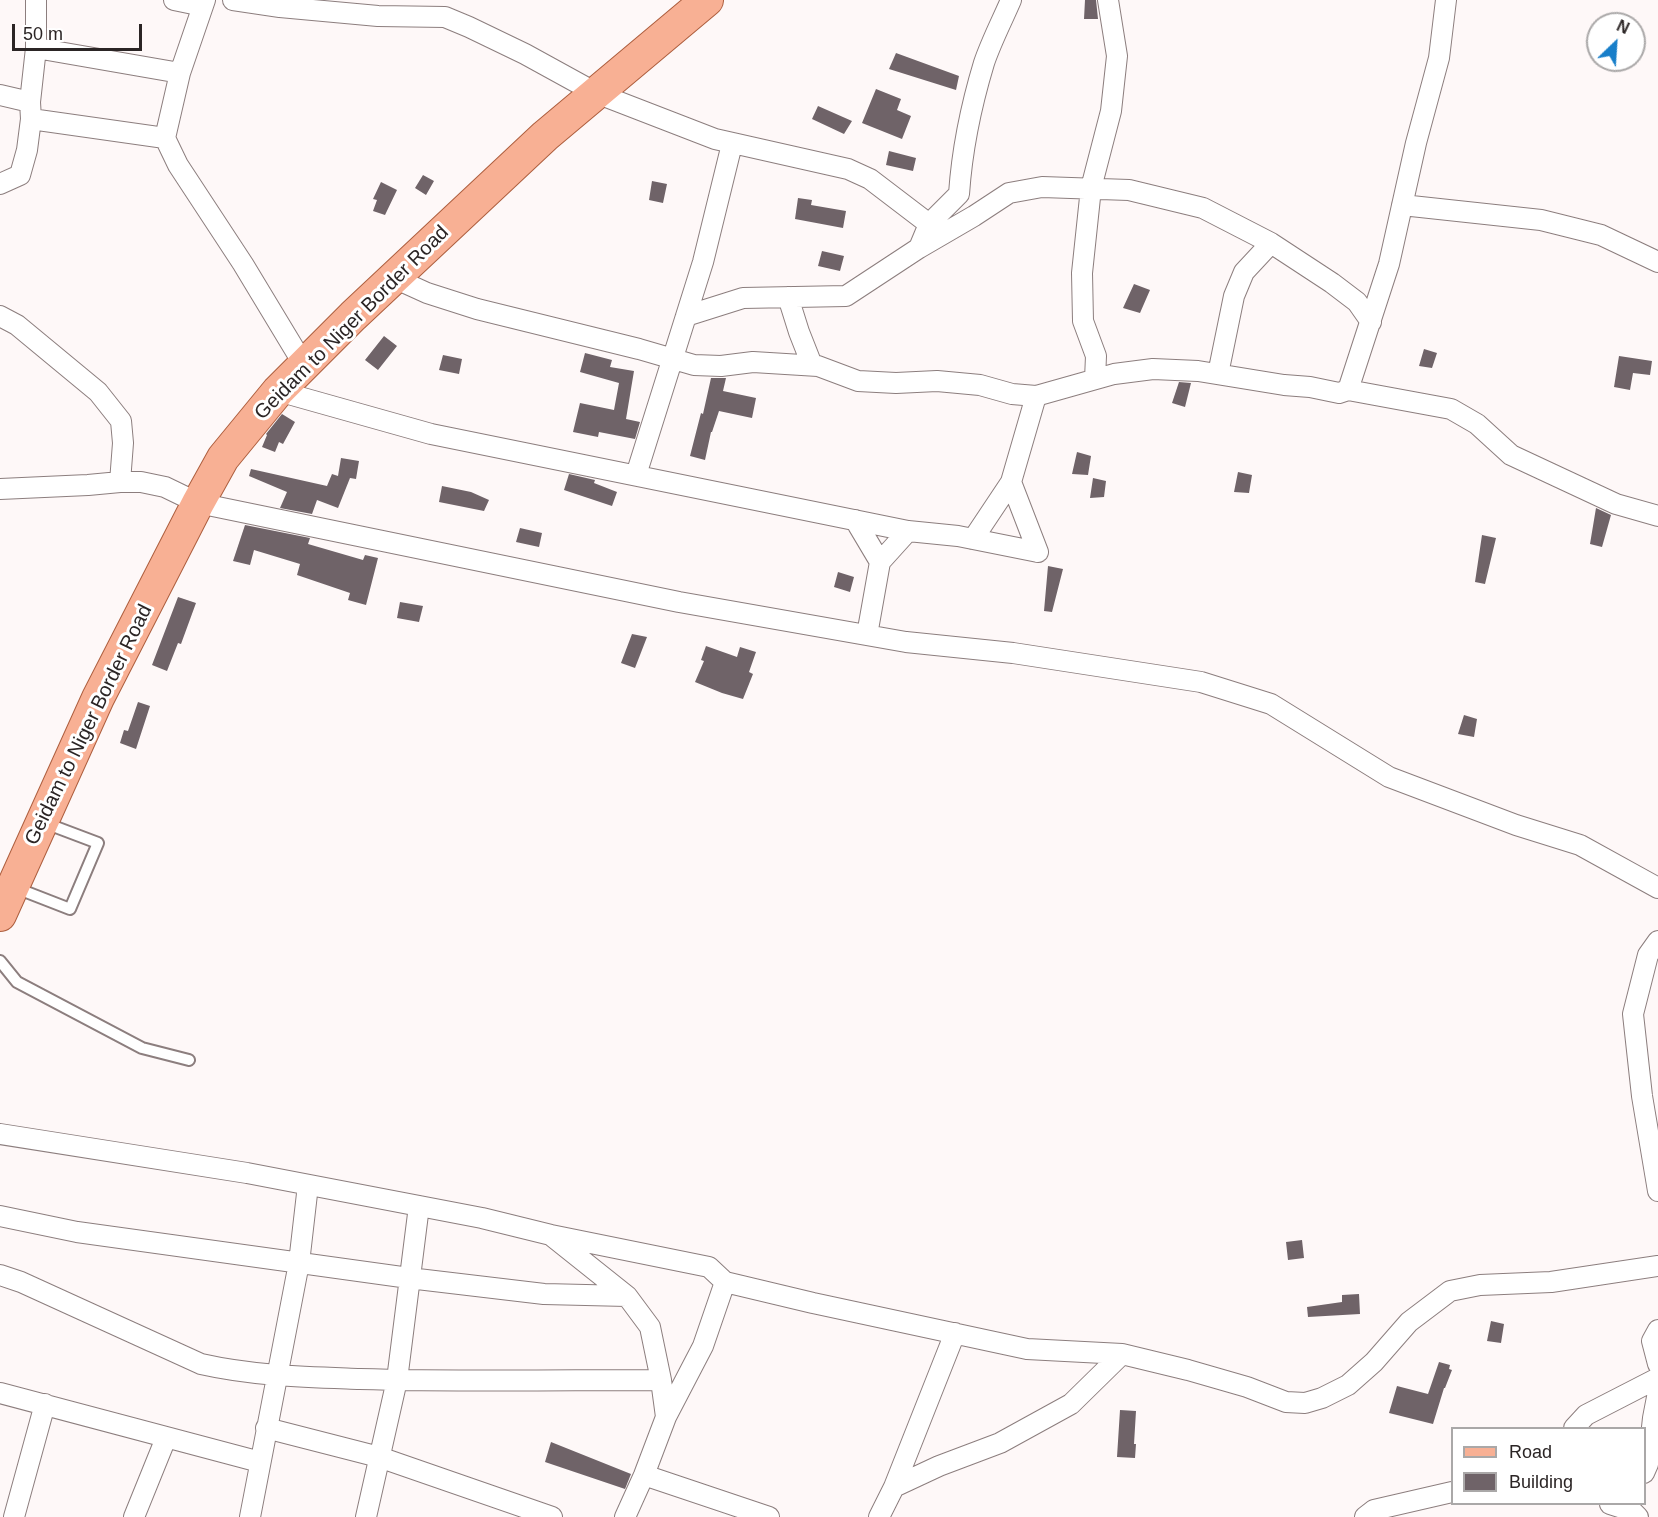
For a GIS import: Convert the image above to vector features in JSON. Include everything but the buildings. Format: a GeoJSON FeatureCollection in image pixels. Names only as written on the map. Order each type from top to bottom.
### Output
{"type":"FeatureCollection","features":[{"type":"Feature","properties":{"kind":"main road","name":"Geidam to Niger Border Road"},"geometry":{"type":"LineString","coordinates":[[0,915],[98,698],[198,502],[224,458],[278,391],[394,278],[545,136],[707,0]]}},
{"type":"Feature","properties":{"kind":"street"},"geometry":{"type":"LineString","coordinates":[[0,184],[20,175],[27,150],[36,48],[36,0]]}},
{"type":"Feature","properties":{"kind":"street"},"geometry":{"type":"LineString","coordinates":[[174,0],[204,3],[180,73],[165,138],[178,165],[243,264],[304,365]]}},
{"type":"Feature","properties":{"kind":"street"},"geometry":{"type":"LineString","coordinates":[[232,0],[378,16],[445,17],[525,54],[596,93],[715,139],[848,169],[870,180],[929,224]]}},
{"type":"Feature","properties":{"kind":"street"},"geometry":{"type":"LineString","coordinates":[[919,248],[929,224],[959,194],[962,158],[976,91],[985,61],[1011,0]]}},
{"type":"Feature","properties":{"kind":"street"},"geometry":{"type":"LineString","coordinates":[[1095,379],[1096,356],[1083,321],[1083,273],[1091,188],[1111,111],[1117,56],[1108,0]]}},
{"type":"Feature","properties":{"kind":"street"},"geometry":{"type":"LineString","coordinates":[[1348,390],[1389,264],[1416,144],[1439,58],[1446,0]]}},
{"type":"Feature","properties":{"kind":"street"},"geometry":{"type":"LineString","coordinates":[[36,48],[180,73]]}},
{"type":"Feature","properties":{"kind":"street"},"geometry":{"type":"LineString","coordinates":[[0,95],[31,110],[165,138]]}},
{"type":"Feature","properties":{"kind":"street"},"geometry":{"type":"LineString","coordinates":[[636,475],[703,262],[732,144]]}},
{"type":"Feature","properties":{"kind":"street"},"geometry":{"type":"LineString","coordinates":[[686,316],[743,298],[846,296],[1009,193],[1042,187],[1129,190],[1203,208],[1271,243],[1323,277],[1357,302],[1371,322]]}},
{"type":"Feature","properties":{"kind":"street"},"geometry":{"type":"LineString","coordinates":[[1402,205],[1541,220],[1601,235],[1658,262]]}},
{"type":"Feature","properties":{"kind":"street"},"geometry":{"type":"LineString","coordinates":[[1218,374],[1234,296],[1244,272],[1271,243]]}},
{"type":"Feature","properties":{"kind":"street"},"geometry":{"type":"LineString","coordinates":[[394,278],[427,293],[477,309],[694,365],[721,366],[753,362],[812,365],[858,381],[896,383],[937,381],[980,385],[1012,394],[1036,396],[1114,374],[1153,369],[1198,371],[1339,393],[1348,390],[1451,409],[1478,424],[1511,456],[1616,504],[1658,516]]}},
{"type":"Feature","properties":{"kind":"street"},"geometry":{"type":"LineString","coordinates":[[788,297],[812,365]]}},
{"type":"Feature","properties":{"kind":"street"},"geometry":{"type":"LineString","coordinates":[[0,316],[17,325],[98,392],[122,421],[120,482]]}},
{"type":"Feature","properties":{"kind":"street"},"geometry":{"type":"LineString","coordinates":[[278,391],[431,434],[908,531],[958,536],[1038,552],[1011,482]]}},
{"type":"Feature","properties":{"kind":"street"},"geometry":{"type":"LineString","coordinates":[[973,539],[1011,482],[1036,396]]}},
{"type":"Feature","properties":{"kind":"street"},"geometry":{"type":"LineString","coordinates":[[0,489],[141,482],[165,487],[198,502],[667,599],[906,642],[1013,653],[1201,682],[1271,704],[1389,777],[1516,825],[1580,845],[1658,888]]}},
{"type":"Feature","properties":{"kind":"street"},"geometry":{"type":"LineString","coordinates":[[855,520],[880,562]]}},
{"type":"Feature","properties":{"kind":"street"},"geometry":{"type":"LineString","coordinates":[[867,635],[880,562],[908,531]]}},
{"type":"Feature","properties":{"kind":"street"},"geometry":{"type":"LineString","coordinates":[[1658,941],[1648,955],[1633,1014],[1642,1096],[1658,1191]]}},
{"type":"Feature","properties":{"kind":"street"},"geometry":{"type":"LineString","coordinates":[[0,1134],[247,1173],[482,1218],[551,1235],[709,1267],[725,1282],[956,1334],[1027,1349],[1122,1354],[1198,1373],[1286,1402],[1305,1403],[1322,1398],[1348,1385],[1374,1362],[1409,1322],[1450,1291],[1480,1285],[1551,1282],[1658,1266]]}},
{"type":"Feature","properties":{"kind":"street"},"geometry":{"type":"LineString","coordinates":[[250,1517],[298,1263],[308,1185]]}},
{"type":"Feature","properties":{"kind":"street"},"geometry":{"type":"LineString","coordinates":[[366,1517],[396,1380],[419,1206]]}},
{"type":"Feature","properties":{"kind":"street"},"geometry":{"type":"LineString","coordinates":[[0,1216],[77,1232],[410,1278],[544,1294],[627,1296]]}},
{"type":"Feature","properties":{"kind":"street"},"geometry":{"type":"LineString","coordinates":[[551,1235],[627,1296],[650,1328],[666,1417]]}},
{"type":"Feature","properties":{"kind":"street"},"geometry":{"type":"LineString","coordinates":[[0,1275],[21,1282],[201,1364],[225,1369],[277,1376],[396,1380],[661,1380]]}},
{"type":"Feature","properties":{"kind":"street"},"geometry":{"type":"LineString","coordinates":[[625,1517],[666,1417],[703,1346],[725,1282]]}},
{"type":"Feature","properties":{"kind":"street"},"geometry":{"type":"LineString","coordinates":[[1658,1330],[1652,1341],[1658,1364]]}},
{"type":"Feature","properties":{"kind":"street"},"geometry":{"type":"LineString","coordinates":[[879,1517],[894,1487],[956,1334]]}},
{"type":"Feature","properties":{"kind":"street"},"geometry":{"type":"LineString","coordinates":[[894,1487],[939,1466],[1000,1443],[1071,1404],[1122,1354]]}},
{"type":"Feature","properties":{"kind":"street"},"geometry":{"type":"LineString","coordinates":[[1575,1427],[1586,1416],[1658,1378]]}},
{"type":"Feature","properties":{"kind":"street"},"geometry":{"type":"LineString","coordinates":[[1646,1468],[1658,1392]]}},
{"type":"Feature","properties":{"kind":"street"},"geometry":{"type":"LineString","coordinates":[[0,1393],[260,1462]]}},
{"type":"Feature","properties":{"kind":"street"},"geometry":{"type":"LineString","coordinates":[[14,1517],[45,1404]]}},
{"type":"Feature","properties":{"kind":"street"},"geometry":{"type":"LineString","coordinates":[[266,1428],[379,1457],[552,1517]]}},
{"type":"Feature","properties":{"kind":"street"},"geometry":{"type":"LineString","coordinates":[[134,1517],[166,1438]]}},
{"type":"Feature","properties":{"kind":"street"},"geometry":{"type":"LineString","coordinates":[[644,1475],[769,1517]]}},
{"type":"Feature","properties":{"kind":"street"},"geometry":{"type":"LineString","coordinates":[[1365,1517],[1374,1510],[1451,1492]]}},
{"type":"Feature","properties":{"kind":"street"},"geometry":{"type":"LineString","coordinates":[[1615,1505],[1633,1512]]}},
{"type":"Feature","properties":{"kind":"lane"},"geometry":{"type":"LineString","coordinates":[[13,886],[70,909],[98,843],[42,821]]}},
{"type":"Feature","properties":{"kind":"lane"},"geometry":{"type":"LineString","coordinates":[[0,961],[17,982],[142,1048],[189,1060]]}}]}
